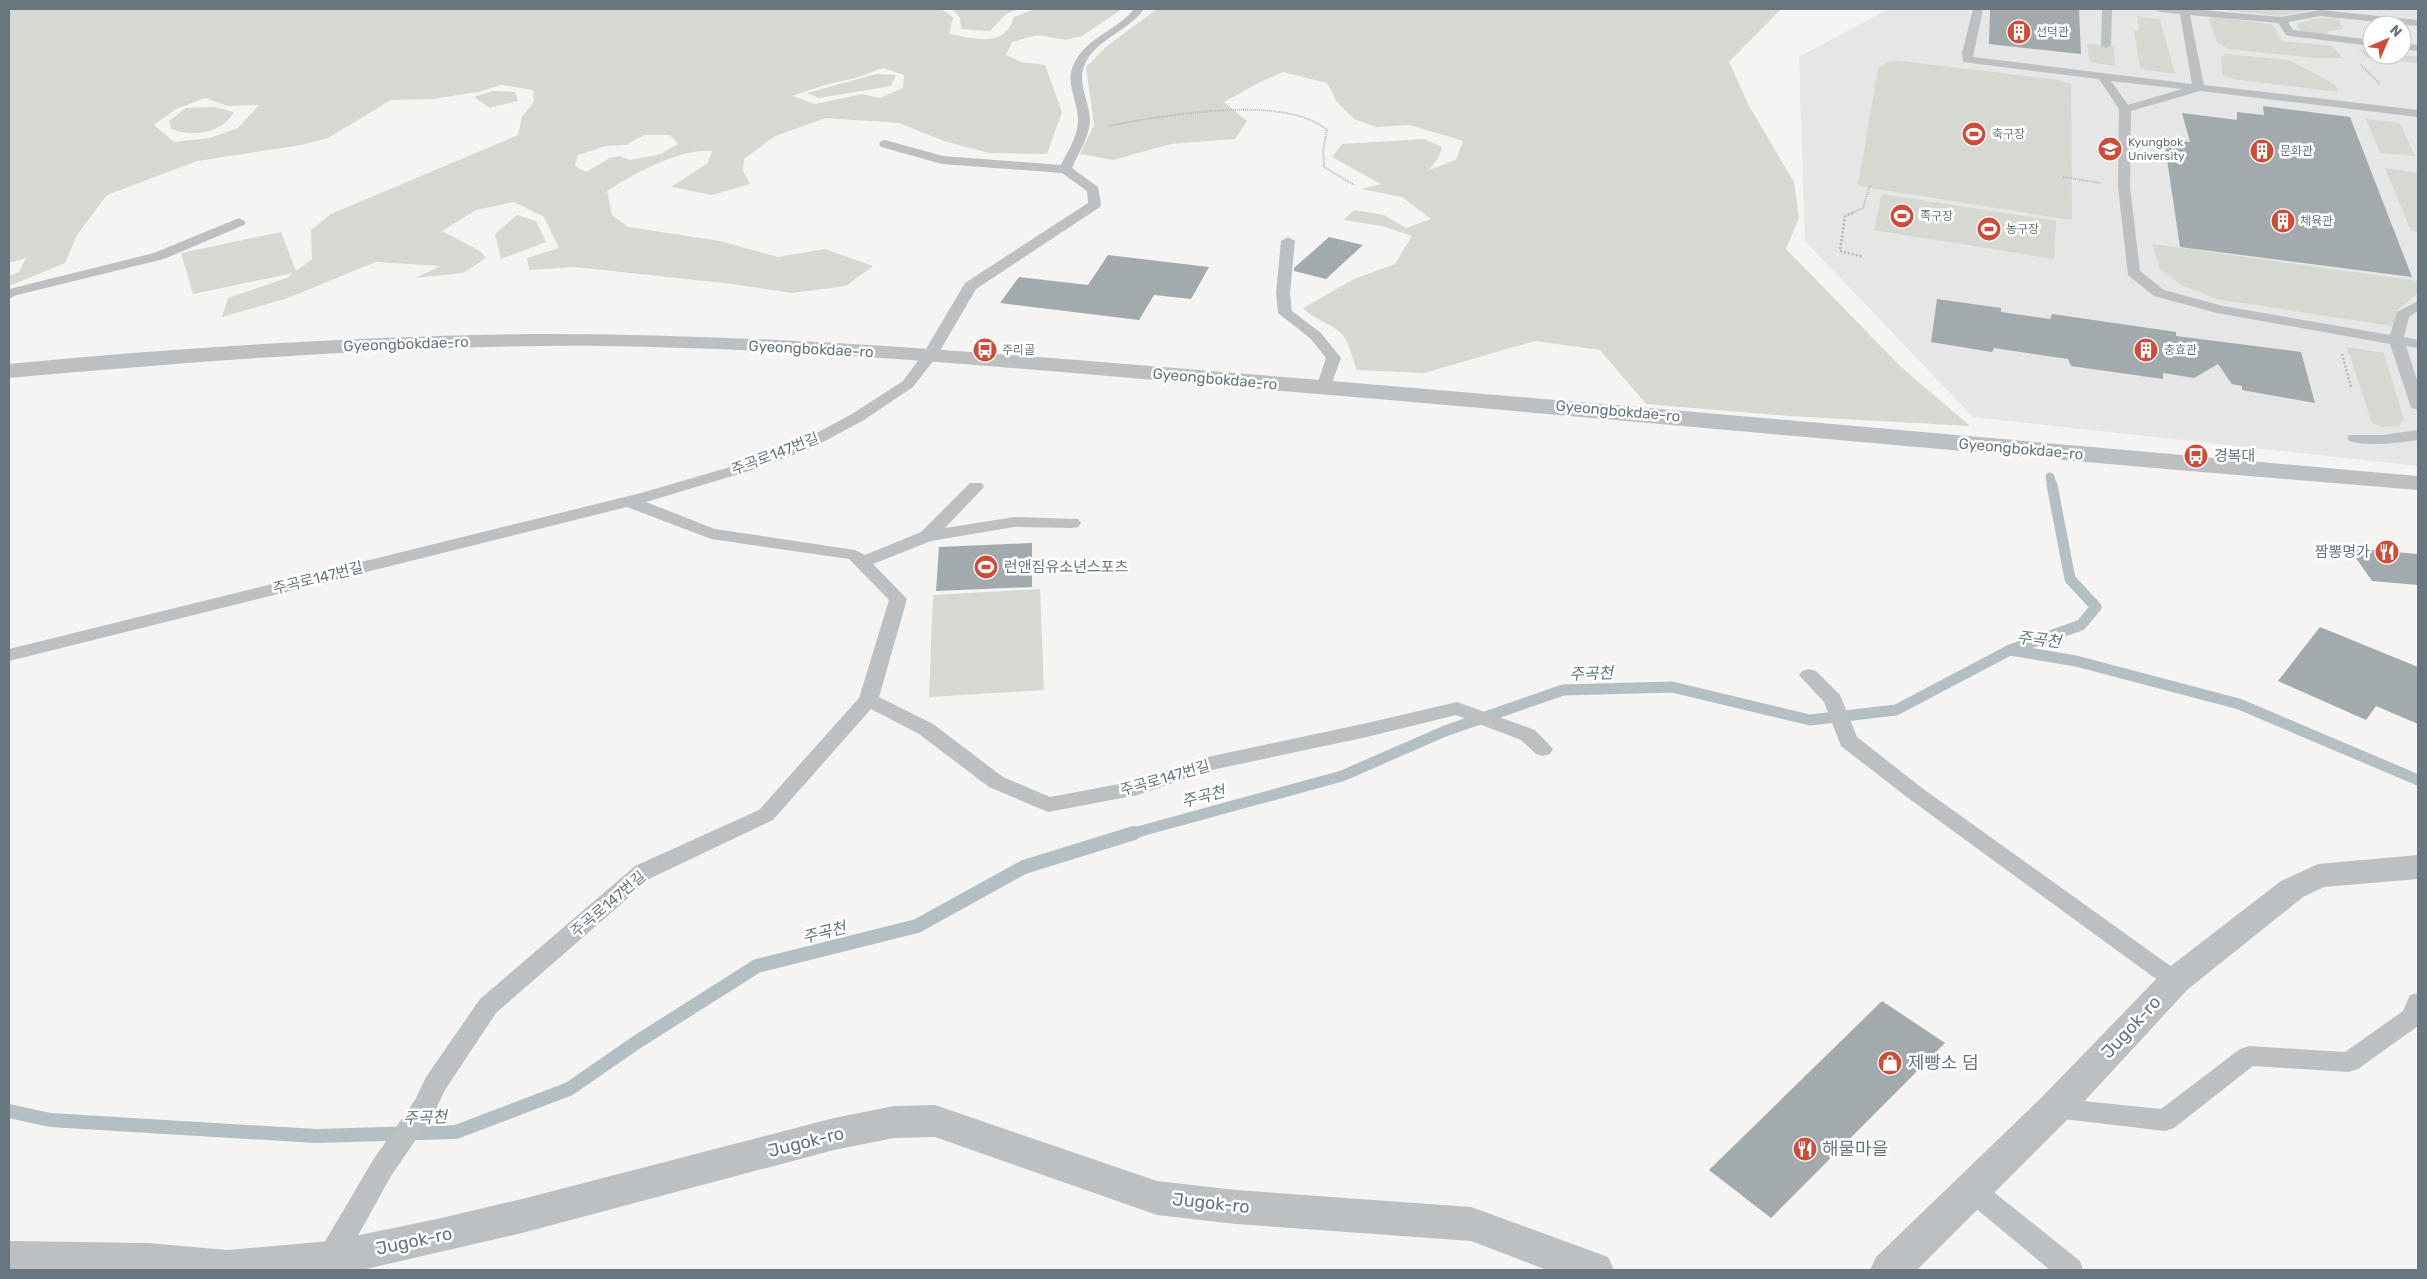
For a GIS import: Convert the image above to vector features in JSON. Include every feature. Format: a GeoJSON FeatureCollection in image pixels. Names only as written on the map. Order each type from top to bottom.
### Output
{"type":"FeatureCollection","features":[{"type":"Feature","properties":{"kind":"street","name":"Gyeongbokdae-ro"},"geometry":{"type":"LineString","coordinates":[[9,371],[345,346],[481,341],[608,340],[833,350],[930,356],[1628,412],[1833,433],[2418,483]]}},
{"type":"Feature","properties":{"kind":"street","name":"Jugok-ro"},"geometry":{"type":"LineString","coordinates":[[1890,1270],[1957,1207],[1971,1189],[2055,1108],[2175,981],[2292,889],[2318,876],[2418,867]]}},
{"type":"Feature","properties":{"kind":"street","name":"Jugok-ro"},"geometry":{"type":"LineString","coordinates":[[9,1259],[148,1260],[226,1269],[330,1259],[437,1238],[834,1134],[894,1122],[934,1121],[1157,1198],[1236,1207],[1471,1224],[1594,1270]]}},
{"type":"Feature","properties":{"kind":"lane"},"geometry":{"type":"LineString","coordinates":[[885,144],[942,160],[1065,169],[1084,121],[1078,96],[1077,66],[1090,48],[1139,9]]}},
{"type":"Feature","properties":{"kind":"lane"},"geometry":{"type":"LineString","coordinates":[[1978,9],[1974,32],[1970,38],[1967,60],[2418,114]]}},
{"type":"Feature","properties":{"kind":"lane"},"geometry":{"type":"LineString","coordinates":[[2106,45],[2108,9]]}},
{"type":"Feature","properties":{"kind":"lane"},"geometry":{"type":"LineString","coordinates":[[2160,9],[2281,20],[2320,13],[2418,22]]}},
{"type":"Feature","properties":{"kind":"lane"},"geometry":{"type":"LineString","coordinates":[[2185,10],[2199,88]]}},
{"type":"Feature","properties":{"kind":"lane"},"geometry":{"type":"LineString","coordinates":[[2281,20],[2290,33],[2362,42]]}},
{"type":"Feature","properties":{"kind":"lane"},"geometry":{"type":"LineString","coordinates":[[2103,77],[2125,109],[2124,187],[2133,272],[2159,293],[2222,310],[2418,344]]}},
{"type":"Feature","properties":{"kind":"lane"},"geometry":{"type":"LineString","coordinates":[[2125,109],[2199,88]]}},
{"type":"Feature","properties":{"kind":"lane","name":"주곡로147번길"},"geometry":{"type":"LineString","coordinates":[[9,655],[627,501],[742,468],[804,446],[858,417],[908,384],[930,356],[970,286],[1095,204],[1093,190],[1065,169]]}},
{"type":"Feature","properties":{"kind":"lane"},"geometry":{"type":"LineString","coordinates":[[9,295],[12,292],[159,256],[239,222]]}},
{"type":"Feature","properties":{"kind":"lane"},"geometry":{"type":"LineString","coordinates":[[1288,242],[1283,293],[1285,313],[1316,336],[1334,358],[1324,388]]}},
{"type":"Feature","properties":{"kind":"lane"},"geometry":{"type":"LineString","coordinates":[[2418,305],[2402,315],[2396,340],[2418,405]]}},
{"type":"Feature","properties":{"kind":"lane"},"geometry":{"type":"LineString","coordinates":[[2356,438],[2382,440],[2418,435]]}},
{"type":"Feature","properties":{"kind":"lane"},"geometry":{"type":"LineString","coordinates":[[926,536],[976,487]]}},
{"type":"Feature","properties":{"kind":"lane","name":"주곡로147번길"},"geometry":{"type":"LineString","coordinates":[[330,1259],[382,1168],[424,1106],[435,1084],[488,1006],[643,872],[766,816],[868,700],[898,599],[855,555],[711,534],[627,501]]}},
{"type":"Feature","properties":{"kind":"lane"},"geometry":{"type":"LineString","coordinates":[[862,562],[926,536],[1014,522],[1072,523]]}},
{"type":"Feature","properties":{"kind":"lane"},"geometry":{"type":"LineString","coordinates":[[1809,674],[1833,700],[1848,742],[1915,793],[2175,981]]}},
{"type":"Feature","properties":{"kind":"lane","name":"주곡로147번길"},"geometry":{"type":"LineString","coordinates":[[868,700],[926,729],[996,782],[1048,805],[1138,788],[1203,765],[1367,730],[1457,708],[1509,728]]}},
{"type":"Feature","properties":{"kind":"lane"},"geometry":{"type":"LineString","coordinates":[[1509,728],[1528,735],[1543,749]]}},
{"type":"Feature","properties":{"kind":"lane"},"geometry":{"type":"LineString","coordinates":[[2055,1108],[2164,1120],[2249,1056],[2349,1062],[2412,1017],[2418,1002]]}},
{"type":"Feature","properties":{"kind":"lane"},"geometry":{"type":"LineString","coordinates":[[1971,1189],[2070,1270]]}},
{"type":"Feature","properties":{"kind":"path"},"geometry":{"type":"LineString","coordinates":[[2358,62],[2380,84]]}},
{"type":"Feature","properties":{"kind":"path"},"geometry":{"type":"LineString","coordinates":[[1082,130],[1153,117],[1200,113],[1264,112],[1313,119],[1327,130],[1323,150],[1324,167],[1354,185]]}},
{"type":"Feature","properties":{"kind":"path"},"geometry":{"type":"LineString","coordinates":[[2063,177],[2124,187]]}},
{"type":"Feature","properties":{"kind":"path"},"geometry":{"type":"LineString","coordinates":[[1863,257],[1840,250],[1845,216],[1863,208],[1870,185]]}},
{"type":"Feature","properties":{"kind":"path"},"geometry":{"type":"LineString","coordinates":[[2342,352],[2351,388]]}},
{"type":"Feature","properties":{"kind":"shaded area"},"geometry":{"type":"Polygon","coordinates":[[[9,9],[941,9],[953,17],[949,34],[988,39],[1003,34],[1014,17],[1035,9],[1122,9],[1082,36],[1066,40],[1037,35],[1012,42],[1006,55],[1021,62],[1045,65],[1062,112],[1047,154],[989,153],[944,141],[899,123],[826,118],[775,136],[744,159],[743,171],[750,184],[712,195],[671,187],[708,163],[712,151],[699,151],[672,158],[643,170],[607,191],[612,215],[628,227],[720,241],[778,257],[825,249],[873,266],[846,286],[792,293],[732,284],[575,267],[529,270],[527,258],[559,248],[544,217],[514,202],[476,210],[442,231],[480,251],[486,258],[463,273],[415,278],[441,266],[376,262],[285,299],[222,317],[228,298],[287,278],[293,273],[193,294],[181,253],[281,232],[296,271],[312,259],[311,230],[331,214],[518,135],[522,117],[534,102],[533,90],[501,85],[478,92],[433,99],[391,100],[328,138],[301,145],[197,161],[107,195],[77,235],[65,263],[9,286],[9,276],[19,272],[26,258],[9,263],[9,9]],[[883,68],[792,96],[815,104],[862,94],[880,98],[903,88],[904,75],[883,68]],[[205,98],[176,109],[154,125],[174,142],[210,138],[238,128],[259,105],[228,106],[205,98]],[[644,135],[626,145],[605,146],[578,155],[575,166],[586,172],[610,158],[620,156],[630,160],[661,154],[678,144],[670,135],[644,135]]]}},
{"type":"Feature","properties":{"kind":"shaded area"},"geometry":{"type":"Polygon","coordinates":[[[952,9],[1018,9],[1006,14],[990,31],[961,29],[960,18],[952,9]]]}},
{"type":"Feature","properties":{"kind":"shaded area"},"geometry":{"type":"Polygon","coordinates":[[[1157,9],[1781,9],[1729,62],[1749,106],[1794,182],[1799,218],[1786,249],[1902,368],[1970,426],[1789,416],[1646,404],[1600,350],[1535,341],[1424,373],[1357,370],[1349,346],[1342,334],[1312,316],[1303,308],[1354,279],[1395,264],[1412,236],[1382,226],[1343,220],[1354,210],[1384,215],[1406,228],[1431,219],[1402,197],[1362,189],[1381,184],[1332,157],[1342,144],[1424,139],[1442,147],[1439,157],[1429,170],[1456,160],[1463,141],[1410,125],[1376,127],[1354,119],[1337,102],[1327,83],[1283,72],[1260,82],[1224,102],[1247,121],[1235,139],[1171,144],[1113,160],[1080,154],[1094,125],[1086,67],[1107,46],[1157,9]]]}},
{"type":"Feature","properties":{"kind":"shaded area","name":"Kyungbok University"},"geometry":{"type":"Polygon","coordinates":[[[1888,9],[2418,9],[2418,466],[1973,417],[1805,241],[1799,57],[1888,9]]]}},
{"type":"Feature","properties":{"kind":"shaded area"},"geometry":{"type":"Polygon","coordinates":[[[2216,9],[2330,9],[2335,11],[2312,10],[2279,16],[2216,9]]]}},
{"type":"Feature","properties":{"kind":"shaded area"},"geometry":{"type":"Polygon","coordinates":[[[2137,16],[2160,20],[2175,74],[2146,70],[2140,67],[2134,31],[2139,30],[2137,16]]]}},
{"type":"Feature","properties":{"kind":"shaded area"},"geometry":{"type":"Polygon","coordinates":[[[2215,17],[2271,24],[2276,29],[2281,41],[2332,46],[2343,58],[2315,58],[2228,49],[2217,42],[2209,19],[2215,17]]]}},
{"type":"Feature","properties":{"kind":"shaded area"},"geometry":{"type":"Polygon","coordinates":[[[2338,17],[2343,29],[2328,31],[2329,36],[2301,32],[2297,24],[2315,19],[2338,17]]]}},
{"type":"Feature","properties":{"kind":"shaded area"},"geometry":{"type":"Polygon","coordinates":[[[2087,44],[2114,46],[2115,66],[2090,62],[2087,44]]]}},
{"type":"Feature","properties":{"kind":"shaded area"},"geometry":{"type":"Polygon","coordinates":[[[2226,54],[2289,60],[2334,84],[2339,92],[2232,79],[2222,74],[2221,57],[2226,54]]]}},
{"type":"Feature","properties":{"kind":"shaded area"},"geometry":{"type":"Polygon","coordinates":[[[2412,56],[2418,56],[2418,63],[2412,62],[2412,56]]]}},
{"type":"Feature","properties":{"kind":"shaded area","name":"축구장"},"geometry":{"type":"Polygon","coordinates":[[[1893,60],[2058,80],[2071,84],[2072,220],[1858,186],[1878,68],[1893,60]]]}},
{"type":"Feature","properties":{"kind":"shaded area"},"geometry":{"type":"Polygon","coordinates":[[[876,74],[896,75],[891,86],[819,98],[807,93],[876,74]]]}},
{"type":"Feature","properties":{"kind":"shaded area"},"geometry":{"type":"Polygon","coordinates":[[[493,91],[515,92],[518,101],[490,108],[474,97],[493,91]]]}},
{"type":"Feature","properties":{"kind":"shaded area"},"geometry":{"type":"Polygon","coordinates":[[[214,107],[234,112],[222,125],[206,132],[189,133],[171,129],[169,121],[186,108],[214,107]]]}},
{"type":"Feature","properties":{"kind":"shaded area"},"geometry":{"type":"Polygon","coordinates":[[[2366,119],[2400,123],[2415,156],[2380,153],[2366,119]]]}},
{"type":"Feature","properties":{"kind":"shaded area"},"geometry":{"type":"Polygon","coordinates":[[[2385,168],[2418,173],[2418,232],[2411,231],[2385,168]]]}},
{"type":"Feature","properties":{"kind":"shaded area","name":"농구장"},"geometry":{"type":"Polygon","coordinates":[[[1882,194],[2056,221],[2054,259],[1874,230],[1882,194]]]}},
{"type":"Feature","properties":{"kind":"shaded area"},"geometry":{"type":"Polygon","coordinates":[[[517,215],[536,221],[546,242],[501,259],[495,234],[517,215]]]}},
{"type":"Feature","properties":{"kind":"shaded area"},"geometry":{"type":"Polygon","coordinates":[[[2152,244],[2418,281],[2418,293],[2398,310],[2392,326],[2217,299],[2181,285],[2160,269],[2152,244]]]}},
{"type":"Feature","properties":{"kind":"shaded area"},"geometry":{"type":"Polygon","coordinates":[[[2347,347],[2384,353],[2404,420],[2398,426],[2383,427],[2372,423],[2347,347]]]}},
{"type":"Feature","properties":{"kind":"shaded area"},"geometry":{"type":"Polygon","coordinates":[[[1040,589],[1044,690],[929,697],[933,595],[1040,589]]]}},
{"type":"Feature","properties":{"kind":"building","name":"선덕관"},"geometry":{"type":"Polygon","coordinates":[[[1990,9],[2079,9],[2081,54],[1989,44],[1990,9]]]}},
{"type":"Feature","properties":{"kind":"building"},"geometry":{"type":"Polygon","coordinates":[[[2263,106],[2350,117],[2412,277],[2180,247],[2164,139],[2190,142],[2182,113],[2237,120],[2237,112],[2264,115],[2263,106]]]}},
{"type":"Feature","properties":{"kind":"building"},"geometry":{"type":"Polygon","coordinates":[[[1329,237],[1363,245],[1326,279],[1294,271],[1294,268],[1329,237]]]}},
{"type":"Feature","properties":{"kind":"building"},"geometry":{"type":"Polygon","coordinates":[[[1108,255],[1209,267],[1191,299],[1154,295],[1139,320],[1000,303],[1019,277],[1088,285],[1108,255]]]}},
{"type":"Feature","properties":{"kind":"building","name":"충효관"},"geometry":{"type":"Polygon","coordinates":[[[1937,299],[2001,308],[2001,312],[2050,319],[2052,314],[2176,332],[2176,336],[2301,352],[2315,403],[2242,390],[2242,386],[2232,384],[2218,364],[2194,378],[2163,373],[2163,379],[2071,366],[2068,359],[1994,348],[1992,352],[1931,342],[1937,299]]]}},
{"type":"Feature","properties":{"kind":"building"},"geometry":{"type":"Polygon","coordinates":[[[1032,543],[1032,587],[936,591],[939,547],[1032,543]]]}},
{"type":"Feature","properties":{"kind":"building"},"geometry":{"type":"Polygon","coordinates":[[[2349,548],[2418,554],[2418,585],[2372,581],[2349,548]]]}},
{"type":"Feature","properties":{"kind":"building"},"geometry":{"type":"Polygon","coordinates":[[[2320,627],[2418,667],[2418,724],[2376,706],[2366,720],[2278,681],[2320,627]]]}},
{"type":"Feature","properties":{"kind":"building"},"geometry":{"type":"Polygon","coordinates":[[[1882,1001],[1945,1043],[1771,1218],[1709,1170],[1882,1001]]]}},
{"type":"Feature","properties":{"kind":"waterway"},"geometry":{"type":"LineString","coordinates":[[2050,477],[2052,486]]}},
{"type":"Feature","properties":{"kind":"waterway"},"geometry":{"type":"LineString","coordinates":[[2013,649],[2081,625],[2096,607],[2070,579],[2052,485]]}},
{"type":"Feature","properties":{"kind":"waterway","name":"주곡천"},"geometry":{"type":"LineString","coordinates":[[1130,834],[1342,776],[1445,731],[1563,690],[1672,687],[1810,720],[1896,710],[2010,650],[2076,661],[2239,704],[2418,780]]}},
{"type":"Feature","properties":{"kind":"waterway","name":"주곡천"},"geometry":{"type":"LineString","coordinates":[[9,1111],[50,1120],[316,1136],[456,1132],[569,1089],[637,1042],[757,966],[917,926],[1024,867],[1134,833]]}},
{"type":"Feature","properties":{"kind":"place","name":"선덕관"},"geometry":{"type":"Point","coordinates":[2019,32]}},
{"type":"Feature","properties":{"kind":"place","name":"축구장"},"geometry":{"type":"Point","coordinates":[1974,134]}},
{"type":"Feature","properties":{"kind":"place","name":"Kyungbok University"},"geometry":{"type":"Point","coordinates":[2110,149]}},
{"type":"Feature","properties":{"kind":"place","name":"문화관"},"geometry":{"type":"Point","coordinates":[2262,151]}},
{"type":"Feature","properties":{"kind":"place","name":"족구장"},"geometry":{"type":"Point","coordinates":[1902,216]}},
{"type":"Feature","properties":{"kind":"place","name":"체육관"},"geometry":{"type":"Point","coordinates":[2283,221]}},
{"type":"Feature","properties":{"kind":"place","name":"농구장"},"geometry":{"type":"Point","coordinates":[1989,229]}},
{"type":"Feature","properties":{"kind":"place","name":"주리골"},"geometry":{"type":"Point","coordinates":[985,350]}},
{"type":"Feature","properties":{"kind":"place","name":"충효관"},"geometry":{"type":"Point","coordinates":[2146,350]}},
{"type":"Feature","properties":{"kind":"place","name":"경복대"},"geometry":{"type":"Point","coordinates":[2196,456]}},
{"type":"Feature","properties":{"kind":"place","name":"짬뽕명가"},"geometry":{"type":"Point","coordinates":[2387,552]}},
{"type":"Feature","properties":{"kind":"place","name":"런앤짐유소년스포츠"},"geometry":{"type":"Point","coordinates":[986,567]}},
{"type":"Feature","properties":{"kind":"place","name":"제빵소 덤"},"geometry":{"type":"Point","coordinates":[1890,1063]}},
{"type":"Feature","properties":{"kind":"place","name":"해물마을"},"geometry":{"type":"Point","coordinates":[1805,1149]}}]}
